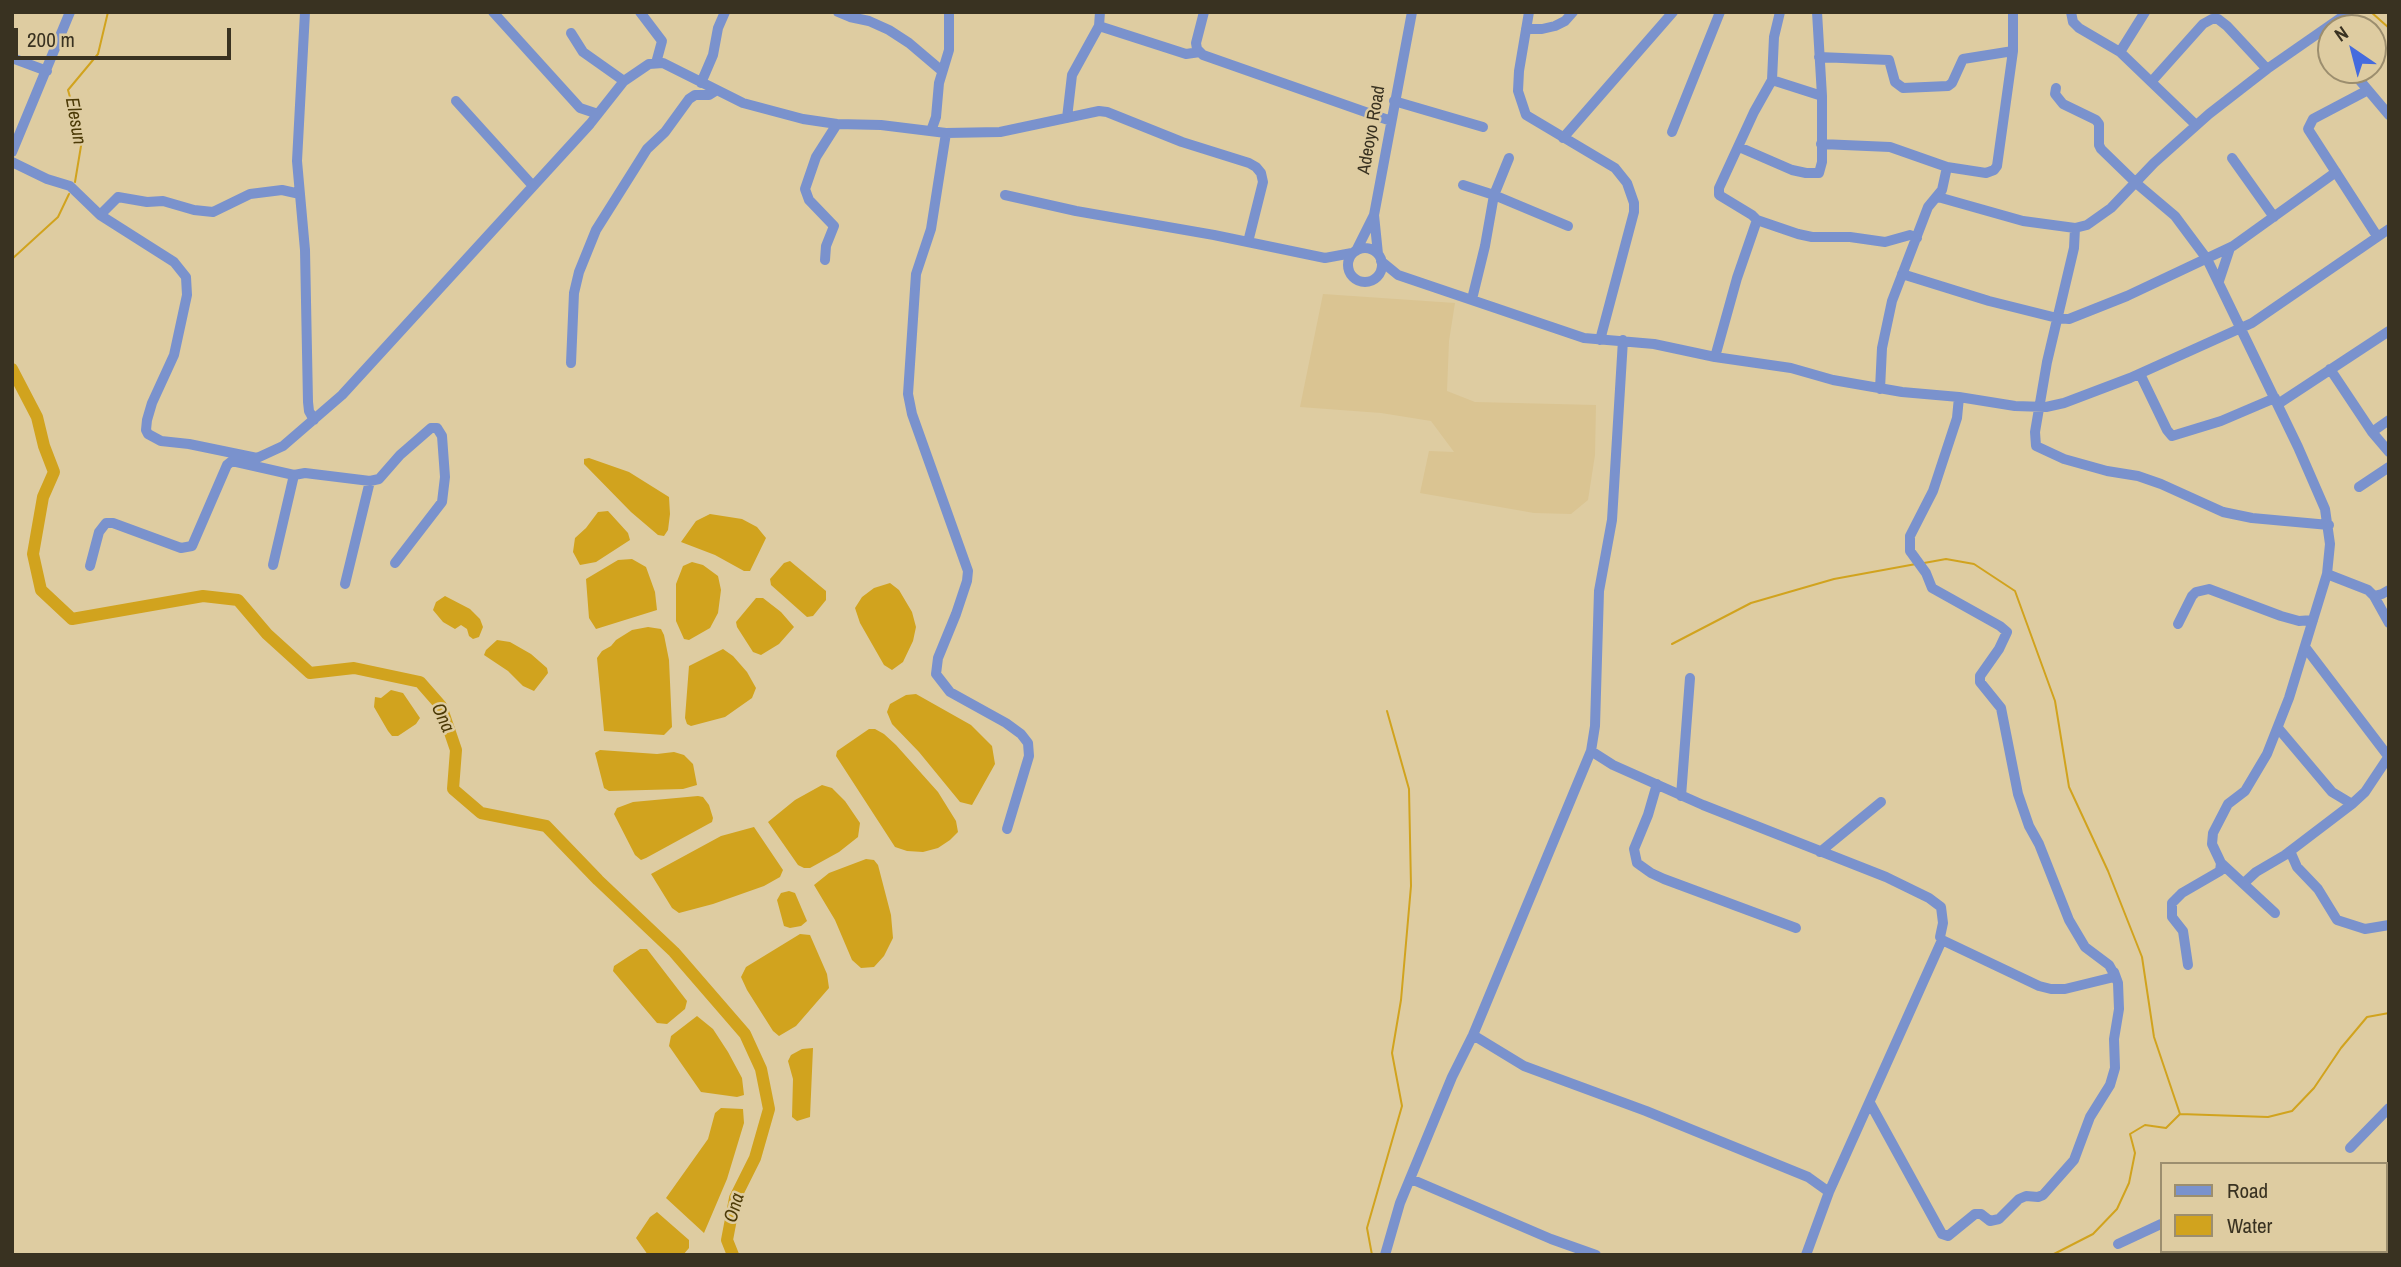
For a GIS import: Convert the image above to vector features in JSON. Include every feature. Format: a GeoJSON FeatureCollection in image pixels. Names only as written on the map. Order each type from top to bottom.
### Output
{"type":"FeatureCollection","features":[{"type":"Feature","properties":{"kind":"street"},"geometry":{"type":"LineString","coordinates":[[12,152],[70,12]]}},
{"type":"Feature","properties":{"kind":"street"},"geometry":{"type":"LineString","coordinates":[[305,12],[298,136],[305,263],[308,402],[314,420]]}},
{"type":"Feature","properties":{"kind":"street"},"geometry":{"type":"LineString","coordinates":[[493,12],[580,108],[598,114]]}},
{"type":"Feature","properties":{"kind":"street"},"geometry":{"type":"LineString","coordinates":[[640,12],[662,41],[656,63]]}},
{"type":"Feature","properties":{"kind":"street"},"geometry":{"type":"LineString","coordinates":[[701,83],[713,55],[718,28],[725,12]]}},
{"type":"Feature","properties":{"kind":"street"},"geometry":{"type":"LineString","coordinates":[[838,12],[850,18],[869,20],[889,30],[942,71]]}},
{"type":"Feature","properties":{"kind":"street"},"geometry":{"type":"LineString","coordinates":[[931,131],[936,117],[942,71],[949,50],[949,12]]}},
{"type":"Feature","properties":{"kind":"street"},"geometry":{"type":"LineString","coordinates":[[1067,118],[1072,75],[1099,26],[1100,12]]}},
{"type":"Feature","properties":{"kind":"street"},"geometry":{"type":"LineString","coordinates":[[1204,12],[1196,43],[1200,52],[1208,57],[1391,121]]}},
{"type":"Feature","properties":{"kind":"street","name":"Adeoyo Road"},"geometry":{"type":"LineString","coordinates":[[1354,252],[1374,215],[1412,12]]}},
{"type":"Feature","properties":{"kind":"street"},"geometry":{"type":"LineString","coordinates":[[1528,12],[1519,71],[1520,101],[1526,115],[1615,167],[1627,183],[1633,203],[1634,212],[1600,340]]}},
{"type":"Feature","properties":{"kind":"street"},"geometry":{"type":"LineString","coordinates":[[1526,29],[1555,26],[1565,21],[1573,12]]}},
{"type":"Feature","properties":{"kind":"street"},"geometry":{"type":"LineString","coordinates":[[1563,138],[1673,12]]}},
{"type":"Feature","properties":{"kind":"street"},"geometry":{"type":"LineString","coordinates":[[1672,132],[1720,12]]}},
{"type":"Feature","properties":{"kind":"street"},"geometry":{"type":"LineString","coordinates":[[1739,147],[1792,170],[1819,173],[1822,96],[1817,12]]}},
{"type":"Feature","properties":{"kind":"street"},"geometry":{"type":"LineString","coordinates":[[1821,144],[1890,147],[1947,167],[1986,173],[1997,166],[2013,51],[2013,12]]}},
{"type":"Feature","properties":{"kind":"street"},"geometry":{"type":"LineString","coordinates":[[2071,12],[2073,22],[2079,28],[2120,52],[2196,125]]}},
{"type":"Feature","properties":{"kind":"street"},"geometry":{"type":"LineString","coordinates":[[2120,52],[2145,12]]}},
{"type":"Feature","properties":{"kind":"street"},"geometry":{"type":"LineString","coordinates":[[1778,13],[1772,80],[1754,112],[1718,192],[1722,199],[1752,215],[1756,220],[1812,237],[1850,237],[1885,242],[1910,235],[1917,238]]}},
{"type":"Feature","properties":{"kind":"street"},"geometry":{"type":"LineString","coordinates":[[2152,81],[2203,24],[2215,16],[2267,69]]}},
{"type":"Feature","properties":{"kind":"street"},"geometry":{"type":"LineString","coordinates":[[1099,26],[1186,54],[1200,52]]}},
{"type":"Feature","properties":{"kind":"street"},"geometry":{"type":"LineString","coordinates":[[571,33],[583,52],[625,81]]}},
{"type":"Feature","properties":{"kind":"street"},"geometry":{"type":"LineString","coordinates":[[1938,197],[2023,220],[2075,228],[2097,219],[2196,125],[2267,69],[2317,37]]}},
{"type":"Feature","properties":{"kind":"street"},"geometry":{"type":"LineString","coordinates":[[1819,57],[1889,60],[1895,82],[1903,88],[1948,86],[1963,59],[2013,51]]}},
{"type":"Feature","properties":{"kind":"street"},"geometry":{"type":"LineString","coordinates":[[12,58],[47,71]]}},
{"type":"Feature","properties":{"kind":"street"},"geometry":{"type":"LineString","coordinates":[[12,162],[74,190],[100,215],[174,262],[186,277],[187,295],[174,355],[152,403],[147,419],[148,434],[162,441],[229,450],[257,458],[283,446],[342,395],[625,81],[649,64],[663,63],[743,103],[803,119],[837,124],[881,125],[946,134],[1000,132],[1099,111],[1107,112],[1182,142],[1256,167],[1263,182],[1248,242]]}},
{"type":"Feature","properties":{"kind":"street"},"geometry":{"type":"LineString","coordinates":[[1772,80],[1822,96]]}},
{"type":"Feature","properties":{"kind":"street"},"geometry":{"type":"LineString","coordinates":[[2363,84],[2389,115]]}},
{"type":"Feature","properties":{"kind":"street"},"geometry":{"type":"LineString","coordinates":[[2056,88],[2058,99],[2063,104],[2096,120],[2099,124],[2101,149],[2175,216],[2207,259],[2321,497],[2329,525],[2328,574],[2278,728],[2251,782],[2245,791],[2228,804],[2218,821],[2212,844],[2221,863],[2275,913]]}},
{"type":"Feature","properties":{"kind":"street"},"geometry":{"type":"LineString","coordinates":[[571,363],[574,293],[579,272],[596,230],[647,149],[666,132],[688,99],[695,95],[709,95],[717,90]]}},
{"type":"Feature","properties":{"kind":"street"},"geometry":{"type":"LineString","coordinates":[[2368,90],[2313,119],[2309,124],[2309,133],[2377,236]]}},
{"type":"Feature","properties":{"kind":"street"},"geometry":{"type":"LineString","coordinates":[[456,101],[533,186]]}},
{"type":"Feature","properties":{"kind":"street"},"geometry":{"type":"LineString","coordinates":[[1394,101],[1483,127]]}},
{"type":"Feature","properties":{"kind":"street"},"geometry":{"type":"LineString","coordinates":[[825,260],[826,246],[834,226],[809,200],[805,188],[816,157],[837,124]]}},
{"type":"Feature","properties":{"kind":"street"},"geometry":{"type":"LineString","coordinates":[[946,134],[931,229],[916,274],[908,394],[912,414],[968,571],[957,614],[937,658],[936,674],[950,692],[1006,723],[1028,743],[1029,756],[1007,829]]}},
{"type":"Feature","properties":{"kind":"street"},"geometry":{"type":"LineString","coordinates":[[1472,299],[1494,195],[1509,158]]}},
{"type":"Feature","properties":{"kind":"street"},"geometry":{"type":"LineString","coordinates":[[2232,158],[2274,216]]}},
{"type":"Feature","properties":{"kind":"street"},"geometry":{"type":"LineString","coordinates":[[1880,389],[1886,323],[1928,207],[1942,190],[1947,167]]}},
{"type":"Feature","properties":{"kind":"street"},"geometry":{"type":"LineString","coordinates":[[1902,274],[1989,301],[2069,319],[2127,296],[2230,248],[2249,237],[2336,172]]}},
{"type":"Feature","properties":{"kind":"street"},"geometry":{"type":"LineString","coordinates":[[1462,185],[1494,195],[1568,226]]}},
{"type":"Feature","properties":{"kind":"street"},"geometry":{"type":"LineString","coordinates":[[100,215],[118,197],[143,202],[163,201],[194,210],[213,212],[250,194],[282,190],[300,194]]}},
{"type":"Feature","properties":{"kind":"street"},"geometry":{"type":"LineString","coordinates":[[1005,195],[1325,258],[1360,282],[1398,275]]}},
{"type":"Feature","properties":{"kind":"street"},"geometry":{"type":"LineString","coordinates":[[1374,215],[1381,270],[1377,278]]}},
{"type":"Feature","properties":{"kind":"street"},"geometry":{"type":"LineString","coordinates":[[1715,356],[1756,220]]}},
{"type":"Feature","properties":{"kind":"street"},"geometry":{"type":"LineString","coordinates":[[2075,228],[2074,248],[2039,407],[2034,441],[2040,449],[2107,471],[2138,476],[2178,490],[2223,512],[2252,519],[2329,525]]}},
{"type":"Feature","properties":{"kind":"street"},"geometry":{"type":"LineString","coordinates":[[1325,258],[1365,248],[1398,275],[1573,336],[1654,344],[1791,368],[1880,389],[2039,407],[2064,403],[2140,374],[2241,328],[2389,229]]}},
{"type":"Feature","properties":{"kind":"street"},"geometry":{"type":"LineString","coordinates":[[2219,281],[2230,248]]}},
{"type":"Feature","properties":{"kind":"street"},"geometry":{"type":"LineString","coordinates":[[1350,274],[1348,261],[1354,252]]}},
{"type":"Feature","properties":{"kind":"street"},"geometry":{"type":"LineString","coordinates":[[2140,374],[2166,430],[2172,436],[2276,401],[2389,331]]}},
{"type":"Feature","properties":{"kind":"street"},"geometry":{"type":"LineString","coordinates":[[1385,1255],[1399,1203],[1591,751],[1595,726],[1599,591],[1612,520],[1623,341]]}},
{"type":"Feature","properties":{"kind":"street"},"geometry":{"type":"LineString","coordinates":[[2330,369],[2389,453]]}},
{"type":"Feature","properties":{"kind":"street"},"geometry":{"type":"LineString","coordinates":[[1870,1103],[1942,1234],[1948,1236],[1975,1214],[1981,1214],[1990,1221],[1999,1219],[2019,1199],[2043,1195],[2074,1160],[2090,1116],[2110,1085],[2115,1068],[2118,983],[2109,965],[2085,947],[2069,920],[2018,794],[2001,708],[1980,682],[1980,676],[2007,632],[1932,588],[1926,573],[1910,551],[1910,536],[1933,491],[1957,418],[1959,397]]}},
{"type":"Feature","properties":{"kind":"street"},"geometry":{"type":"LineString","coordinates":[[2372,432],[2389,420]]}},
{"type":"Feature","properties":{"kind":"street"},"geometry":{"type":"LineString","coordinates":[[90,566],[99,532],[106,523],[113,523],[181,548],[189,548],[195,543],[227,464],[236,461],[264,470],[294,475],[305,473],[370,481],[379,479],[400,455],[431,428],[440,429],[445,477],[442,502],[395,563]]}},
{"type":"Feature","properties":{"kind":"street"},"geometry":{"type":"LineString","coordinates":[[264,454],[264,470]]}},
{"type":"Feature","properties":{"kind":"street"},"geometry":{"type":"LineString","coordinates":[[2359,487],[2389,467]]}},
{"type":"Feature","properties":{"kind":"street"},"geometry":{"type":"LineString","coordinates":[[273,565],[294,475]]}},
{"type":"Feature","properties":{"kind":"street"},"geometry":{"type":"LineString","coordinates":[[345,584],[370,481]]}},
{"type":"Feature","properties":{"kind":"street"},"geometry":{"type":"LineString","coordinates":[[2328,574],[2361,587],[2374,596],[2389,623]]}},
{"type":"Feature","properties":{"kind":"street"},"geometry":{"type":"LineString","coordinates":[[2178,624],[2192,596],[2196,592],[2209,589],[2288,618],[2314,621]]}},
{"type":"Feature","properties":{"kind":"street"},"geometry":{"type":"LineString","coordinates":[[2374,596],[2389,590]]}},
{"type":"Feature","properties":{"kind":"street"},"geometry":{"type":"LineString","coordinates":[[2244,883],[2352,804],[2365,792],[2389,756],[2366,731],[2351,706],[2305,648]]}},
{"type":"Feature","properties":{"kind":"street"},"geometry":{"type":"LineString","coordinates":[[1681,796],[1690,678]]}},
{"type":"Feature","properties":{"kind":"street"},"geometry":{"type":"LineString","coordinates":[[2278,728],[2332,792],[2352,804]]}},
{"type":"Feature","properties":{"kind":"street"},"geometry":{"type":"LineString","coordinates":[[1591,751],[1614,765],[1681,796],[1819,852],[1854,863],[1934,901],[1943,913],[1940,937],[1942,940],[1829,1192],[1806,1255]]}},
{"type":"Feature","properties":{"kind":"street"},"geometry":{"type":"LineString","coordinates":[[1657,784],[1634,849],[1637,863],[1657,876],[1796,928]]}},
{"type":"Feature","properties":{"kind":"street"},"geometry":{"type":"LineString","coordinates":[[1819,852],[1881,802]]}},
{"type":"Feature","properties":{"kind":"street"},"geometry":{"type":"LineString","coordinates":[[2290,851],[2297,867],[2318,889],[2337,920],[2365,929],[2389,925]]}},
{"type":"Feature","properties":{"kind":"street"},"geometry":{"type":"LineString","coordinates":[[2188,965],[2183,931],[2172,917],[2172,902],[2182,893],[2220,872],[2221,863]]}},
{"type":"Feature","properties":{"kind":"street"},"geometry":{"type":"LineString","coordinates":[[1942,940],[2039,986],[2051,989],[2065,989],[2110,978],[2114,972]]}},
{"type":"Feature","properties":{"kind":"street"},"geometry":{"type":"LineString","coordinates":[[1473,1034],[1524,1066],[1646,1111],[1808,1177],[1829,1192]]}},
{"type":"Feature","properties":{"kind":"street"},"geometry":{"type":"LineString","coordinates":[[2350,1148],[2389,1108]]}},
{"type":"Feature","properties":{"kind":"street"},"geometry":{"type":"LineString","coordinates":[[1411,1179],[1551,1239],[1596,1255]]}},
{"type":"Feature","properties":{"kind":"street"},"geometry":{"type":"LineString","coordinates":[[2118,1244],[2160,1224]]}},
{"type":"Feature","properties":{"kind":"shaded area"},"geometry":{"type":"Polygon","coordinates":[[[1323,294],[1455,303],[1449,341],[1447,391],[1475,402],[1596,405],[1595,455],[1588,500],[1571,514],[1534,513],[1420,493],[1429,451],[1454,452],[1431,421],[1381,413],[1300,407],[1323,294]]]}},
{"type":"Feature","properties":{"kind":"water"},"geometry":{"type":"Polygon","coordinates":[[[589,458],[629,472],[669,497],[668,530],[664,536],[658,535],[631,512],[584,464],[584,459],[589,458]]]}},
{"type":"Feature","properties":{"kind":"water"},"geometry":{"type":"Polygon","coordinates":[[[608,511],[628,533],[630,540],[596,562],[580,565],[573,552],[575,538],[598,512],[608,511]]]}},
{"type":"Feature","properties":{"kind":"water"},"geometry":{"type":"Polygon","coordinates":[[[710,514],[742,519],[757,527],[766,538],[750,571],[744,571],[715,555],[681,542],[696,521],[710,514]]]}},
{"type":"Feature","properties":{"kind":"water"},"geometry":{"type":"Polygon","coordinates":[[[632,559],[646,567],[655,592],[657,610],[596,629],[589,618],[586,579],[618,560],[632,559]]]}},
{"type":"Feature","properties":{"kind":"water"},"geometry":{"type":"Polygon","coordinates":[[[790,561],[826,591],[826,600],[813,616],[807,617],[771,585],[770,579],[784,563],[790,561]]]}},
{"type":"Feature","properties":{"kind":"water"},"geometry":{"type":"Polygon","coordinates":[[[692,562],[703,565],[718,576],[721,590],[718,613],[710,628],[689,640],[684,639],[676,621],[676,584],[683,566],[692,562]]]}},
{"type":"Feature","properties":{"kind":"water"},"geometry":{"type":"Polygon","coordinates":[[[890,583],[899,590],[912,612],[916,627],[903,662],[892,670],[884,665],[860,623],[855,608],[862,597],[874,588],[890,583]]]}},
{"type":"Feature","properties":{"kind":"water"},"geometry":{"type":"Polygon","coordinates":[[[445,596],[470,609],[480,619],[483,627],[479,637],[473,639],[461,625],[455,629],[443,622],[433,610],[436,602],[445,596]]]}},
{"type":"Feature","properties":{"kind":"water"},"geometry":{"type":"Polygon","coordinates":[[[756,598],[763,598],[794,627],[779,644],[761,655],[753,652],[736,622],[756,598]]]}},
{"type":"Feature","properties":{"kind":"water"},"geometry":{"type":"Polygon","coordinates":[[[648,627],[661,629],[664,635],[669,660],[672,727],[664,735],[604,731],[597,658],[602,651],[632,630],[648,627]]]}},
{"type":"Feature","properties":{"kind":"water"},"geometry":{"type":"Polygon","coordinates":[[[497,640],[510,642],[531,654],[547,668],[548,673],[534,691],[523,686],[508,671],[484,655],[497,640]]]}},
{"type":"Feature","properties":{"kind":"water"},"geometry":{"type":"Polygon","coordinates":[[[723,649],[747,672],[756,688],[752,698],[725,717],[691,726],[685,718],[689,666],[723,649]]]}},
{"type":"Feature","properties":{"kind":"water"},"geometry":{"type":"Polygon","coordinates":[[[391,690],[403,693],[420,718],[416,724],[398,736],[392,736],[374,707],[375,697],[381,698],[391,690]]]}},
{"type":"Feature","properties":{"kind":"water"},"geometry":{"type":"Polygon","coordinates":[[[916,694],[971,725],[992,746],[995,764],[972,805],[960,802],[892,724],[887,712],[890,704],[906,695],[916,694]]]}},
{"type":"Feature","properties":{"kind":"water"},"geometry":{"type":"Polygon","coordinates":[[[869,729],[884,734],[896,745],[938,792],[956,821],[958,832],[938,848],[923,852],[895,847],[836,756],[837,751],[869,729]]]}},
{"type":"Feature","properties":{"kind":"water"},"geometry":{"type":"Polygon","coordinates":[[[600,750],[657,754],[674,752],[684,755],[693,764],[697,785],[683,789],[609,791],[604,788],[595,753],[600,750]]]}},
{"type":"Feature","properties":{"kind":"water"},"geometry":{"type":"Polygon","coordinates":[[[822,785],[832,788],[845,801],[860,823],[858,837],[839,852],[810,868],[804,868],[798,865],[768,822],[795,800],[822,785]]]}},
{"type":"Feature","properties":{"kind":"water"},"geometry":{"type":"Polygon","coordinates":[[[703,797],[709,805],[712,822],[646,858],[641,860],[635,855],[614,814],[617,808],[633,802],[703,797]]]}},
{"type":"Feature","properties":{"kind":"water"},"geometry":{"type":"Polygon","coordinates":[[[754,827],[783,870],[780,877],[764,886],[713,904],[679,913],[672,908],[651,874],[721,836],[754,827]]]}},
{"type":"Feature","properties":{"kind":"water"},"geometry":{"type":"Polygon","coordinates":[[[866,859],[874,860],[878,865],[891,915],[893,938],[884,956],[874,967],[861,968],[852,960],[835,920],[814,885],[829,873],[866,859]]]}},
{"type":"Feature","properties":{"kind":"water"},"geometry":{"type":"Polygon","coordinates":[[[781,893],[795,893],[807,921],[801,926],[790,928],[784,926],[777,900],[781,893]]]}},
{"type":"Feature","properties":{"kind":"water"},"geometry":{"type":"Polygon","coordinates":[[[800,934],[810,935],[827,974],[829,988],[796,1026],[779,1036],[773,1031],[741,977],[746,967],[800,934]]]}},
{"type":"Feature","properties":{"kind":"water"},"geometry":{"type":"Polygon","coordinates":[[[640,949],[647,949],[687,1001],[685,1009],[667,1024],[657,1023],[613,971],[614,966],[640,949]]]}},
{"type":"Feature","properties":{"kind":"water"},"geometry":{"type":"Polygon","coordinates":[[[697,1016],[713,1029],[728,1052],[742,1078],[744,1095],[737,1097],[701,1092],[669,1046],[671,1036],[697,1016]]]}},
{"type":"Feature","properties":{"kind":"water"},"geometry":{"type":"Polygon","coordinates":[[[813,1048],[810,1117],[797,1121],[792,1117],[793,1079],[788,1061],[791,1055],[802,1049],[813,1048]]]}},
{"type":"Feature","properties":{"kind":"water"},"geometry":{"type":"Polygon","coordinates":[[[721,1108],[743,1109],[744,1123],[727,1179],[704,1233],[666,1198],[708,1139],[715,1113],[721,1108]]]}},
{"type":"Feature","properties":{"kind":"water"},"geometry":{"type":"Polygon","coordinates":[[[657,1212],[689,1240],[689,1248],[683,1255],[648,1255],[636,1238],[650,1217],[657,1212]]]}},
{"type":"Feature","properties":{"kind":"waterway","name":"Elesun"},"geometry":{"type":"LineString","coordinates":[[75,182],[82,140],[68,90],[98,54],[108,12]]}},
{"type":"Feature","properties":{"kind":"waterway"},"geometry":{"type":"LineString","coordinates":[[2371,12],[2389,28]]}},
{"type":"Feature","properties":{"kind":"waterway","name":"Elesun"},"geometry":{"type":"LineString","coordinates":[[12,259],[58,217],[69,194]]}},
{"type":"Feature","properties":{"kind":"waterway","name":"Ona"},"geometry":{"type":"LineString","coordinates":[[12,369],[37,417],[54,472],[43,497],[33,554],[41,590],[72,619],[203,596],[238,600],[267,634],[310,673],[354,668],[420,682],[441,706],[456,750],[453,789],[481,813],[546,826],[674,952],[745,1034],[761,1069],[769,1109],[755,1158],[735,1198],[727,1240],[733,1255]]}},
{"type":"Feature","properties":{"kind":"waterway"},"geometry":{"type":"LineString","coordinates":[[1924,563],[1946,559],[1974,564],[2015,591],[2055,701],[2069,787],[2108,871],[2142,957],[2154,1037],[2180,1114]]}},
{"type":"Feature","properties":{"kind":"waterway"},"geometry":{"type":"LineString","coordinates":[[1672,644],[1751,603],[1834,579],[1916,564]]}},
{"type":"Feature","properties":{"kind":"waterway"},"geometry":{"type":"LineString","coordinates":[[1372,1255],[1367,1228],[1402,1106],[1392,1053],[1401,1000],[1411,886],[1409,789],[1387,711]]}},
{"type":"Feature","properties":{"kind":"waterway"},"geometry":{"type":"LineString","coordinates":[[2052,1255],[2093,1234],[2117,1209],[2129,1183],[2135,1153],[2130,1134],[2145,1125],[2166,1128],[2180,1114],[2268,1117],[2292,1111],[2314,1088],[2341,1048],[2367,1017],[2389,1013]]}}]}
